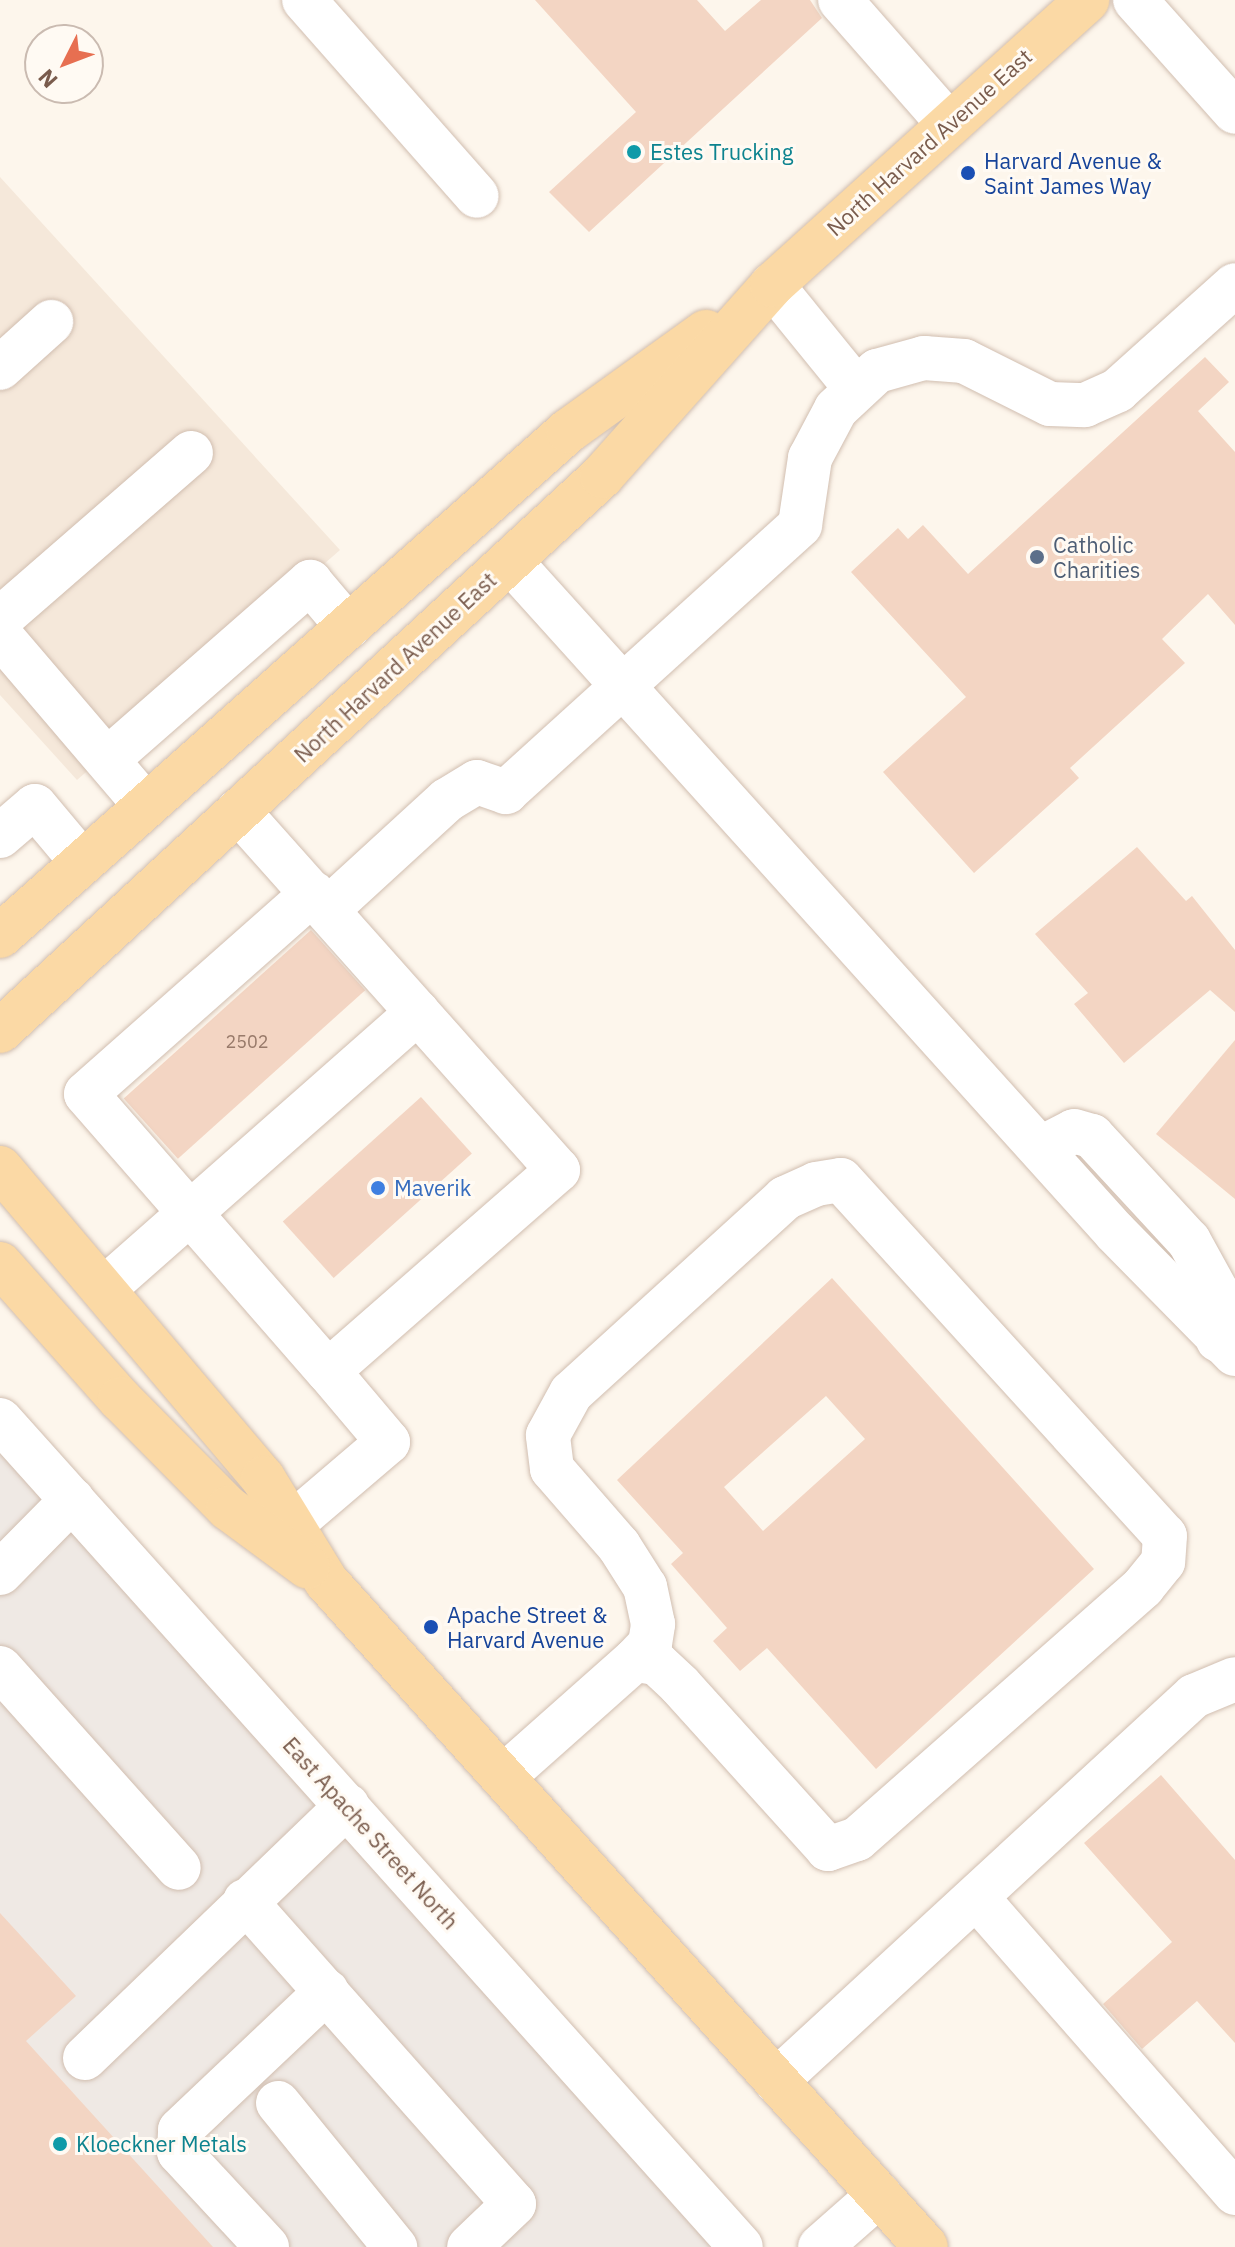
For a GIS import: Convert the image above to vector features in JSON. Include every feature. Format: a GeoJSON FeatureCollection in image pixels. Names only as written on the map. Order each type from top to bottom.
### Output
{"type":"FeatureCollection","features":[{"type":"Feature","properties":{"kind":"main road","name":"North Harvard Avenue East"},"geometry":{"type":"LineString","coordinates":[[0,1031],[602,476],[772,285],[1087,0]]}},
{"type":"Feature","properties":{"kind":"main road","name":"North Harvard Avenue East"},"geometry":{"type":"LineString","coordinates":[[0,936],[568,431],[772,285]]}},
{"type":"Feature","properties":{"kind":"main road"},"geometry":{"type":"LineString","coordinates":[[0,1168],[105,1288],[263,1478],[326,1581]]}},
{"type":"Feature","properties":{"kind":"main road"},"geometry":{"type":"LineString","coordinates":[[0,1264],[120,1399],[228,1508],[326,1581],[926,2247]]}},
{"type":"Feature","properties":{"kind":"street"},"geometry":{"type":"LineString","coordinates":[[304,0],[477,196]]}},
{"type":"Feature","properties":{"kind":"street"},"geometry":{"type":"LineString","coordinates":[[840,0],[949,124]]}},
{"type":"Feature","properties":{"kind":"street"},"geometry":{"type":"LineString","coordinates":[[1135,0],[1235,112]]}},
{"type":"Feature","properties":{"kind":"street"},"geometry":{"type":"LineString","coordinates":[[772,285],[855,387]]}},
{"type":"Feature","properties":{"kind":"street"},"geometry":{"type":"LineString","coordinates":[[292,1524],[388,1442],[86,1094],[447,800],[477,782],[506,792],[800,525],[810,458],[855,387],[877,371],[924,358],[964,361],[1050,404],[1085,405],[1118,390],[1235,285]]}},
{"type":"Feature","properties":{"kind":"street"},"geometry":{"type":"LineString","coordinates":[[0,368],[51,322]]}},
{"type":"Feature","properties":{"kind":"street"},"geometry":{"type":"LineString","coordinates":[[0,619],[191,453]]}},
{"type":"Feature","properties":{"kind":"street"},"geometry":{"type":"LineString","coordinates":[[510,561],[626,682],[1041,1148],[1226,1347]]}},
{"type":"Feature","properties":{"kind":"street"},"geometry":{"type":"LineString","coordinates":[[108,759],[310,582],[348,627]]}},
{"type":"Feature","properties":{"kind":"street"},"geometry":{"type":"LineString","coordinates":[[0,635],[146,806]]}},
{"type":"Feature","properties":{"kind":"street"},"geometry":{"type":"LineString","coordinates":[[0,836],[35,806],[82,862]]}},
{"type":"Feature","properties":{"kind":"street"},"geometry":{"type":"LineString","coordinates":[[238,811],[558,1170],[328,1371]]}},
{"type":"Feature","properties":{"kind":"street"},"geometry":{"type":"LineString","coordinates":[[105,1288],[418,1012]]}},
{"type":"Feature","properties":{"kind":"street"},"geometry":{"type":"LineString","coordinates":[[503,1777],[635,1660],[650,1644],[653,1624],[645,1587],[619,1546],[552,1469],[548,1435],[571,1393],[785,1198],[816,1184],[841,1180],[1165,1536],[1163,1562],[1143,1587],[857,1839],[828,1849],[680,1685],[656,1663],[635,1660]]}},
{"type":"Feature","properties":{"kind":"street","name":"East Apache Street North"},"geometry":{"type":"LineString","coordinates":[[0,1420],[741,2247]]}},
{"type":"Feature","properties":{"kind":"street"},"geometry":{"type":"LineString","coordinates":[[0,1573],[72,1500]]}},
{"type":"Feature","properties":{"kind":"street"},"geometry":{"type":"LineString","coordinates":[[0,1668],[179,1868]]}},
{"type":"Feature","properties":{"kind":"street"},"geometry":{"type":"LineString","coordinates":[[776,2081],[1194,1696],[1235,1679]]}},
{"type":"Feature","properties":{"kind":"street"},"geometry":{"type":"LineString","coordinates":[[85,2058],[347,1806]]}},
{"type":"Feature","properties":{"kind":"street"},"geometry":{"type":"LineString","coordinates":[[977,1898],[1235,2193]]}},
{"type":"Feature","properties":{"kind":"street"},"geometry":{"type":"LineString","coordinates":[[245,1901],[514,2204],[469,2247]]}},
{"type":"Feature","properties":{"kind":"street"},"geometry":{"type":"LineString","coordinates":[[267,2247],[179,2152],[180,2130],[327,1991]]}},
{"type":"Feature","properties":{"kind":"street"},"geometry":{"type":"LineString","coordinates":[[278,2103],[395,2247]]}},
{"type":"Feature","properties":{"kind":"street"},"geometry":{"type":"LineString","coordinates":[[820,2247],[879,2195]]}},
{"type":"Feature","properties":{"kind":"shaded area"},"geometry":{"type":"Polygon","coordinates":[[[0,177],[340,550],[77,780],[0,695],[0,177]]]}},
{"type":"Feature","properties":{"kind":"shaded area"},"geometry":{"type":"Polygon","coordinates":[[[0,1453],[724,2247],[0,2247],[0,1453]]]}},
{"type":"Feature","properties":{"kind":"building","name":"Estes Trucking"},"geometry":{"type":"Polygon","coordinates":[[[535,0],[697,0],[725,31],[761,0],[810,0],[822,18],[589,232],[549,192],[636,112],[535,0]]]}},
{"type":"Feature","properties":{"kind":"building","name":"Catholic Charities"},"geometry":{"type":"Polygon","coordinates":[[[1205,357],[1229,382],[1198,411],[1235,452],[1235,625],[1208,594],[1162,639],[1185,663],[1070,768],[1079,778],[974,873],[883,772],[966,697],[851,572],[898,528],[908,539],[923,525],[968,574],[1205,357]]]}},
{"type":"Feature","properties":{"kind":"building"},"geometry":{"type":"Polygon","coordinates":[[[1137,847],[1186,901],[1192,896],[1235,950],[1235,1012],[1210,990],[1124,1063],[1074,1004],[1088,993],[1035,934],[1137,847]]]}},
{"type":"Feature","properties":{"kind":"building"},"geometry":{"type":"Polygon","coordinates":[[[311,930],[365,990],[178,1159],[124,1099],[311,930]]]}},
{"type":"Feature","properties":{"kind":"building"},"geometry":{"type":"Polygon","coordinates":[[[1235,1040],[1235,1199],[1156,1134],[1235,1040]]]}},
{"type":"Feature","properties":{"kind":"building","name":"Maverik"},"geometry":{"type":"Polygon","coordinates":[[[421,1097],[472,1153],[334,1278],[283,1221],[421,1097]]]}},
{"type":"Feature","properties":{"kind":"building"},"geometry":{"type":"Polygon","coordinates":[[[832,1278],[1094,1569],[876,1769],[767,1648],[740,1671],[713,1641],[727,1628],[671,1564],[683,1553],[617,1480],[832,1278]],[[826,1396],[724,1487],[763,1531],[865,1439],[826,1396]]]}},
{"type":"Feature","properties":{"kind":"building"},"geometry":{"type":"Polygon","coordinates":[[[1161,1775],[1235,1860],[1235,2043],[1197,2001],[1142,2049],[1103,2004],[1172,1942],[1084,1843],[1161,1775]]]}},
{"type":"Feature","properties":{"kind":"building","name":"Kloeckner Metals"},"geometry":{"type":"Polygon","coordinates":[[[0,1913],[76,1996],[26,2041],[213,2247],[0,2247],[0,1913]]]}},
{"type":"Feature","properties":{"kind":"place","name":"Estes Trucking"},"geometry":{"type":"Point","coordinates":[634,152]}},
{"type":"Feature","properties":{"kind":"place","name":"Harvard Avenue & Saint James Way"},"geometry":{"type":"Point","coordinates":[968,173]}},
{"type":"Feature","properties":{"kind":"place","name":"Catholic Charities"},"geometry":{"type":"Point","coordinates":[1037,557]}},
{"type":"Feature","properties":{"kind":"place","name":"Maverik"},"geometry":{"type":"Point","coordinates":[378,1188]}},
{"type":"Feature","properties":{"kind":"place","name":"Apache Street & Harvard Avenue"},"geometry":{"type":"Point","coordinates":[431,1627]}},
{"type":"Feature","properties":{"kind":"place","name":"Kloeckner Metals"},"geometry":{"type":"Point","coordinates":[60,2144]}}]}
